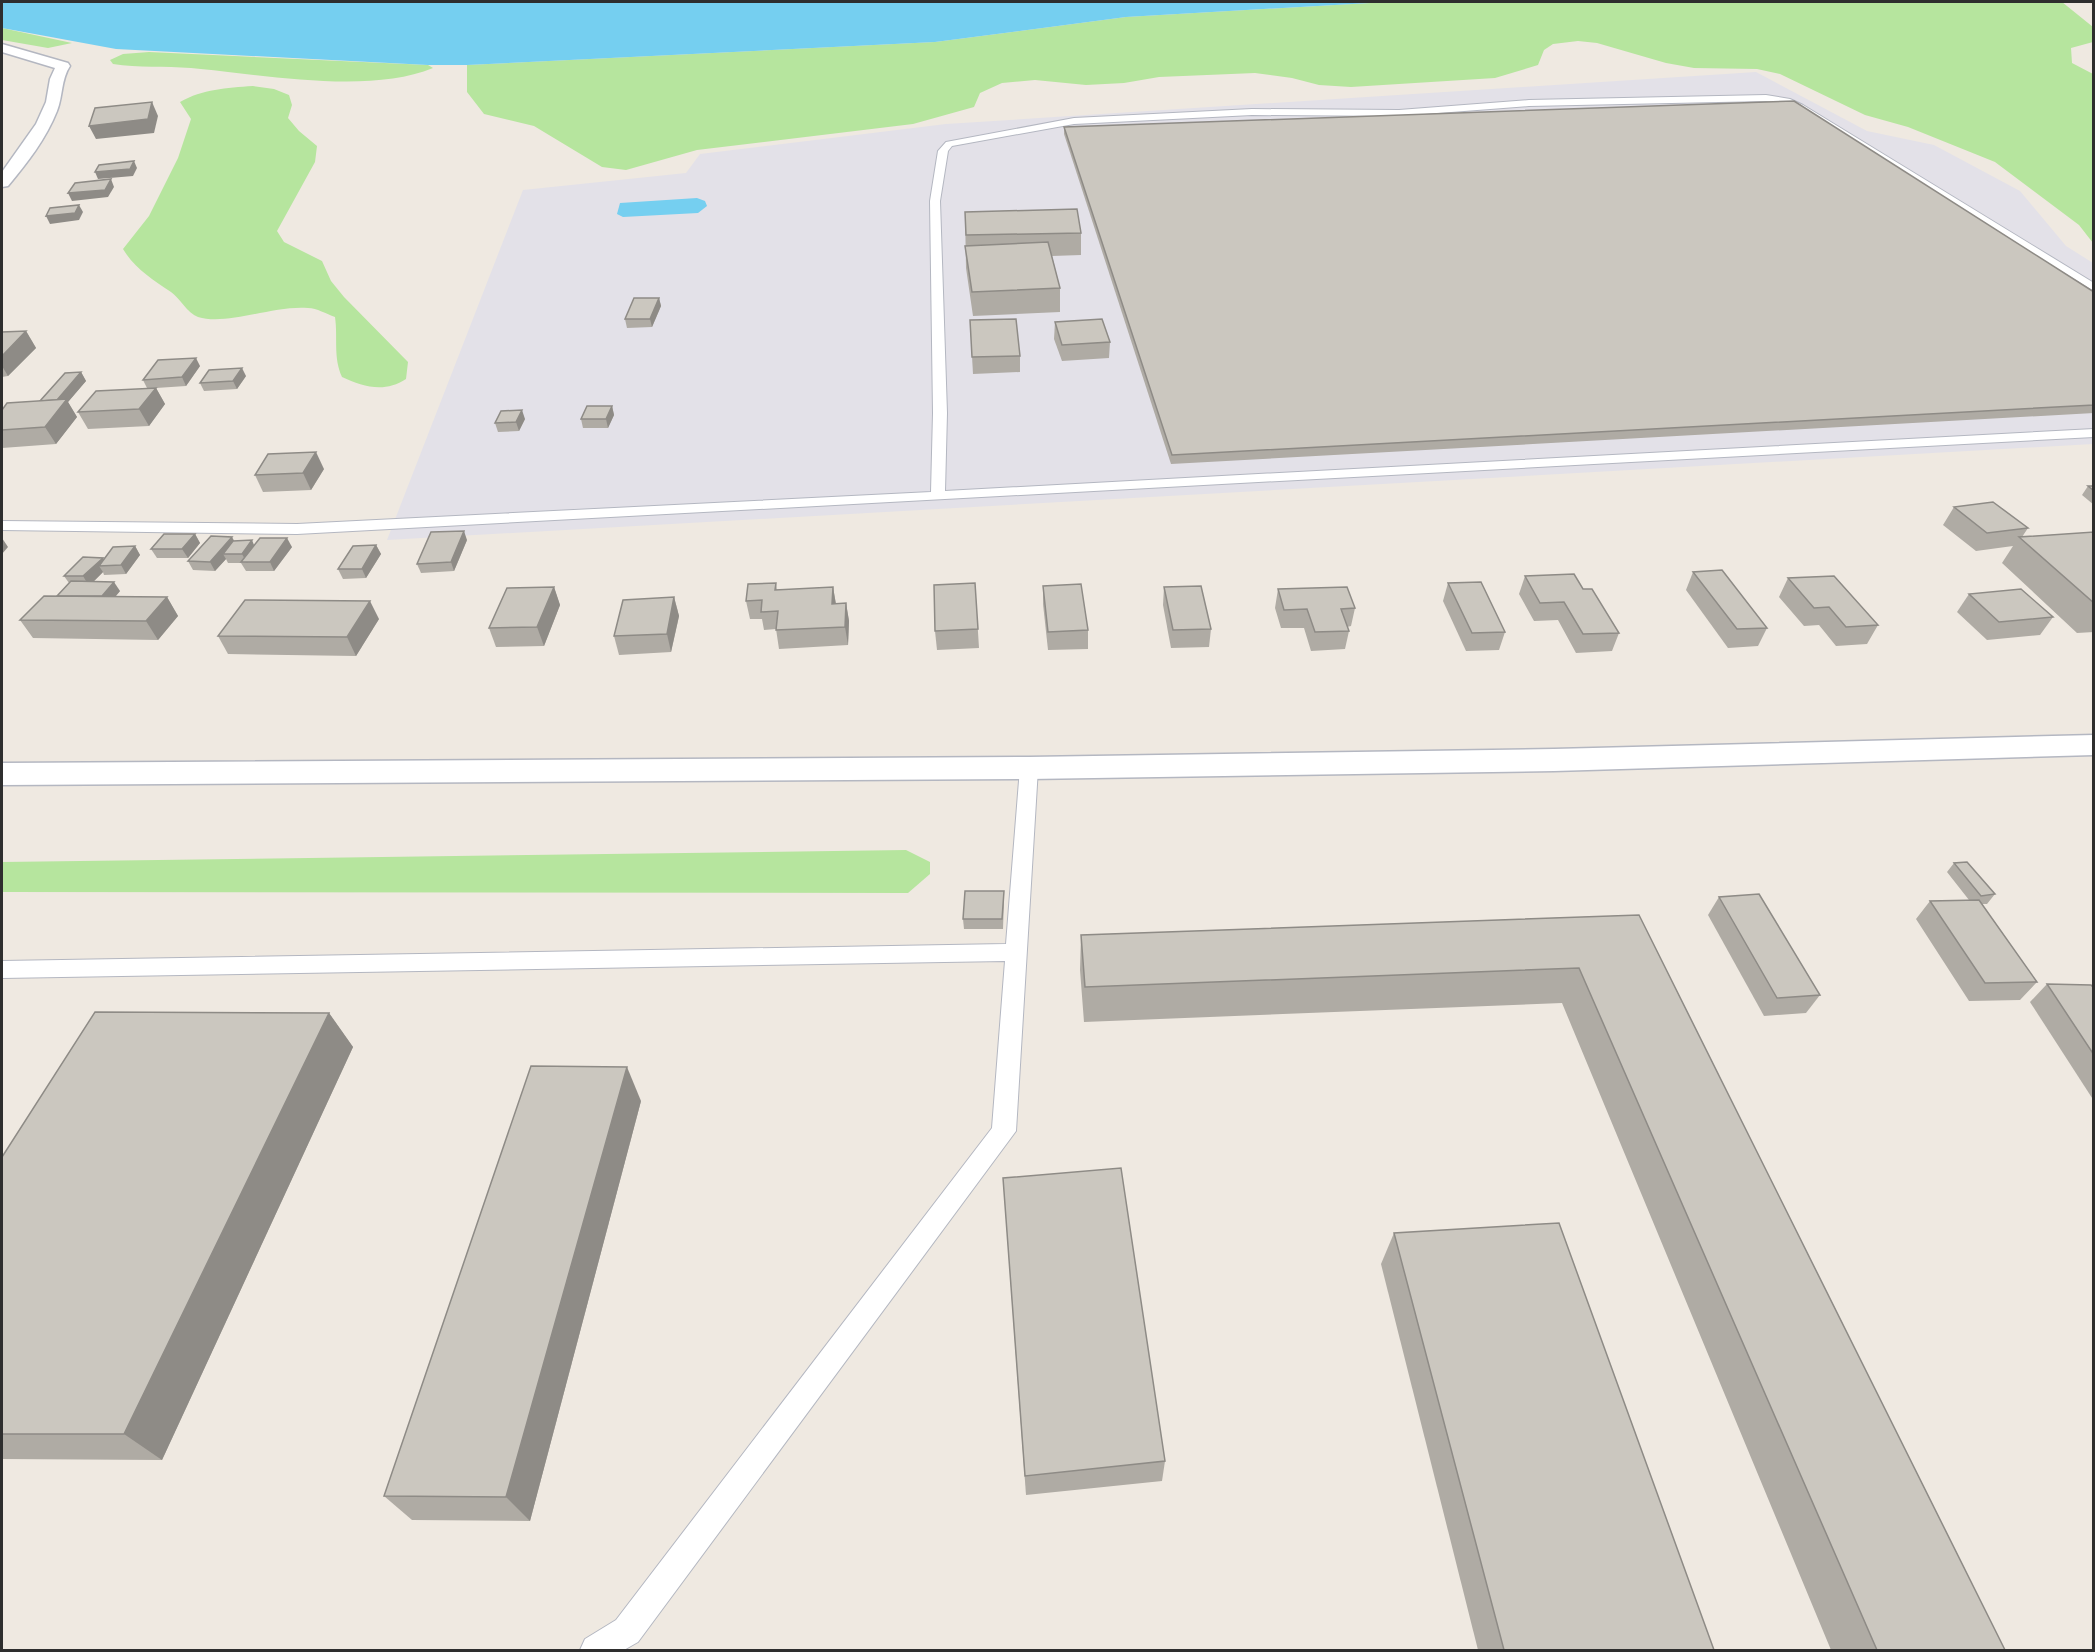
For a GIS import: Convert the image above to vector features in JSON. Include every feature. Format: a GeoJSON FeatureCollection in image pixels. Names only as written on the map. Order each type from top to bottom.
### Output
{"type":"FeatureCollection","features":[{"type":"Feature","properties":{"kind":"main road"},"geometry":{"type":"LineString","coordinates":[[2,48],[63,66],[56,75],[52,102],[30,149],[2,182]]}},
{"type":"Feature","properties":{"kind":"main road"},"geometry":{"type":"LineString","coordinates":[[2,774],[1029,768],[1554,760],[2094,746]]}},
{"type":"Feature","properties":{"kind":"lane"},"geometry":{"type":"LineString","coordinates":[[938,496],[940,413],[935,201],[943,152],[949,144],[982,137],[1074,121],[1132,120],[1252,112],[1399,113],[1529,103],[1766,98],[1787,101],[1800,107],[2094,288]]}},
{"type":"Feature","properties":{"kind":"lane"},"geometry":{"type":"LineString","coordinates":[[2,526],[297,529],[2094,433]]}},
{"type":"Feature","properties":{"kind":"lane"},"geometry":{"type":"LineString","coordinates":[[596,1650],[627,1631],[1004,1131],[1029,768]]}},
{"type":"Feature","properties":{"kind":"lane"},"geometry":{"type":"LineString","coordinates":[[2,970],[1016,952]]}},
{"type":"Feature","properties":{"kind":"path"},"geometry":{"type":"LineString","coordinates":[[2089,2],[2094,3]]}},
{"type":"Feature","properties":{"kind":"shaded area"},"geometry":{"type":"Polygon","coordinates":[[[1756,72],[1867,131],[1934,145],[2020,191],[2066,246],[2093,263],[2093,444],[387,540],[523,190],[686,173],[700,154],[946,124],[1756,72]]]}},
{"type":"Feature","properties":{"kind":"green space"},"geometry":{"type":"Polygon","coordinates":[[[1387,2],[2062,2],[2093,27],[2093,42],[2071,48],[2072,63],[2093,74],[2093,243],[2079,225],[1995,162],[1908,127],[1865,115],[1780,74],[1757,69],[1694,68],[1666,63],[1597,43],[1578,41],[1553,44],[1544,50],[1538,65],[1495,78],[1351,87],[1319,85],[1292,78],[1255,73],[1159,77],[1124,83],[1086,85],[1035,80],[1002,83],[980,93],[974,107],[913,124],[697,150],[626,170],[602,167],[534,126],[484,114],[467,92],[467,65],[935,42],[1126,17],[1387,2]]]}},
{"type":"Feature","properties":{"kind":"green space"},"geometry":{"type":"Polygon","coordinates":[[[2,28],[72,43],[48,48],[2,40],[2,28]]]}},
{"type":"Feature","properties":{"kind":"green space"},"geometry":{"type":"Polygon","coordinates":[[[149,52],[428,65],[433,68],[407,76],[346,81],[281,78],[191,68],[122,65],[113,64],[110,60],[123,54],[149,52]]]}},
{"type":"Feature","properties":{"kind":"green space"},"geometry":{"type":"Polygon","coordinates":[[[253,86],[274,89],[289,95],[292,105],[288,118],[317,146],[315,162],[277,231],[284,242],[322,261],[331,281],[344,297],[408,362],[406,379],[390,386],[374,387],[358,384],[342,377],[337,355],[335,317],[315,309],[281,309],[223,319],[198,317],[174,295],[138,268],[123,249],[149,216],[178,158],[191,119],[180,102],[206,92],[253,86]]]}},
{"type":"Feature","properties":{"kind":"green space"},"geometry":{"type":"Polygon","coordinates":[[[906,850],[930,862],[930,874],[908,893],[2,892],[2,862],[906,850]]]}},
{"type":"Feature","properties":{"kind":"water"},"geometry":{"type":"Polygon","coordinates":[[[2,2],[1387,2],[1126,17],[935,42],[428,65],[116,49],[2,28],[2,2]]]}},
{"type":"Feature","properties":{"kind":"water"},"geometry":{"type":"Polygon","coordinates":[[[697,198],[705,201],[707,206],[698,213],[623,217],[617,214],[620,203],[697,198]]]}},
{"type":"Feature","properties":{"kind":"building"},"geometry":{"type":"Polygon","coordinates":[[[1794,101],[2094,292],[2094,405],[1172,455],[1064,127],[1794,101]]]}},
{"type":"Feature","properties":{"kind":"building"},"geometry":{"type":"Polygon","coordinates":[[[152,102],[148,119],[89,126],[95,108],[152,102]]]}},
{"type":"Feature","properties":{"kind":"building"},"geometry":{"type":"Polygon","coordinates":[[[134,161],[130,169],[95,172],[99,165],[134,161]]]}},
{"type":"Feature","properties":{"kind":"building"},"geometry":{"type":"Polygon","coordinates":[[[111,179],[105,190],[68,193],[75,183],[111,179]]]}},
{"type":"Feature","properties":{"kind":"building"},"geometry":{"type":"Polygon","coordinates":[[[79,205],[75,213],[46,216],[50,208],[79,205]]]}},
{"type":"Feature","properties":{"kind":"building"},"geometry":{"type":"Polygon","coordinates":[[[1077,209],[1081,233],[966,235],[965,212],[1077,209]]]}},
{"type":"Feature","properties":{"kind":"building"},"geometry":{"type":"Polygon","coordinates":[[[1048,242],[1060,288],[972,292],[965,246],[1048,242]]]}},
{"type":"Feature","properties":{"kind":"building"},"geometry":{"type":"Polygon","coordinates":[[[634,298],[659,298],[650,319],[625,319],[634,298]]]}},
{"type":"Feature","properties":{"kind":"building"},"geometry":{"type":"Polygon","coordinates":[[[1016,319],[1020,356],[972,357],[970,320],[1016,319]]]}},
{"type":"Feature","properties":{"kind":"building"},"geometry":{"type":"Polygon","coordinates":[[[1102,319],[1110,342],[1062,345],[1055,322],[1102,319]]]}},
{"type":"Feature","properties":{"kind":"building"},"geometry":{"type":"Polygon","coordinates":[[[26,331],[2,356],[2,332],[26,331]]]}},
{"type":"Feature","properties":{"kind":"building"},"geometry":{"type":"Polygon","coordinates":[[[196,358],[182,377],[143,380],[158,360],[196,358]]]}},
{"type":"Feature","properties":{"kind":"building"},"geometry":{"type":"Polygon","coordinates":[[[242,368],[233,381],[200,383],[209,370],[242,368]]]}},
{"type":"Feature","properties":{"kind":"building"},"geometry":{"type":"Polygon","coordinates":[[[81,372],[57,400],[40,401],[65,373],[81,372]]]}},
{"type":"Feature","properties":{"kind":"building"},"geometry":{"type":"Polygon","coordinates":[[[156,388],[139,409],[78,412],[96,391],[156,388]]]}},
{"type":"Feature","properties":{"kind":"building"},"geometry":{"type":"Polygon","coordinates":[[[67,399],[45,427],[2,430],[2,410],[7,403],[67,399]]]}},
{"type":"Feature","properties":{"kind":"building"},"geometry":{"type":"Polygon","coordinates":[[[587,406],[612,406],[606,419],[581,419],[587,406]]]}},
{"type":"Feature","properties":{"kind":"building"},"geometry":{"type":"Polygon","coordinates":[[[522,410],[516,422],[495,423],[501,411],[522,410]]]}},
{"type":"Feature","properties":{"kind":"building"},"geometry":{"type":"Polygon","coordinates":[[[316,452],[303,473],[255,475],[268,454],[316,452]]]}},
{"type":"Feature","properties":{"kind":"building"},"geometry":{"type":"Polygon","coordinates":[[[1993,502],[2028,528],[1987,533],[1954,507],[1993,502]]]}},
{"type":"Feature","properties":{"kind":"building"},"geometry":{"type":"Polygon","coordinates":[[[464,531],[451,562],[417,564],[431,532],[464,531]]]}},
{"type":"Feature","properties":{"kind":"building"},"geometry":{"type":"Polygon","coordinates":[[[2094,532],[2094,603],[2019,537],[2094,532]]]}},
{"type":"Feature","properties":{"kind":"building"},"geometry":{"type":"Polygon","coordinates":[[[164,534],[195,534],[182,549],[151,549],[164,534]]]}},
{"type":"Feature","properties":{"kind":"building"},"geometry":{"type":"Polygon","coordinates":[[[211,536],[232,537],[210,562],[188,561],[211,536]]]}},
{"type":"Feature","properties":{"kind":"building"},"geometry":{"type":"Polygon","coordinates":[[[260,538],[287,538],[270,562],[241,562],[260,538]]]}},
{"type":"Feature","properties":{"kind":"building"},"geometry":{"type":"Polygon","coordinates":[[[252,540],[242,554],[223,554],[233,541],[252,540]]]}},
{"type":"Feature","properties":{"kind":"building"},"geometry":{"type":"Polygon","coordinates":[[[376,545],[362,569],[338,569],[353,546],[376,545]]]}},
{"type":"Feature","properties":{"kind":"building"},"geometry":{"type":"Polygon","coordinates":[[[135,546],[121,565],[99,566],[113,547],[135,546]]]}},
{"type":"Feature","properties":{"kind":"building"},"geometry":{"type":"Polygon","coordinates":[[[83,557],[103,558],[83,576],[64,576],[83,557]]]}},
{"type":"Feature","properties":{"kind":"building"},"geometry":{"type":"Polygon","coordinates":[[[1722,570],[1767,628],[1737,629],[1693,572],[1722,570]]]}},
{"type":"Feature","properties":{"kind":"building"},"geometry":{"type":"Polygon","coordinates":[[[1574,574],[1583,589],[1592,589],[1619,633],[1583,634],[1564,602],[1540,603],[1525,576],[1574,574]]]}},
{"type":"Feature","properties":{"kind":"building"},"geometry":{"type":"Polygon","coordinates":[[[1834,576],[1878,625],[1846,627],[1829,607],[1814,608],[1788,578],[1834,576]]]}},
{"type":"Feature","properties":{"kind":"building"},"geometry":{"type":"Polygon","coordinates":[[[71,581],[114,582],[102,596],[57,596],[71,581]]]}},
{"type":"Feature","properties":{"kind":"building"},"geometry":{"type":"Polygon","coordinates":[[[1481,582],[1505,632],[1472,633],[1448,583],[1481,582]]]}},
{"type":"Feature","properties":{"kind":"building"},"geometry":{"type":"Polygon","coordinates":[[[776,583],[775,590],[833,587],[832,604],[846,603],[845,627],[776,630],[778,611],[761,612],[762,600],[746,601],[748,584],[776,583]]]}},
{"type":"Feature","properties":{"kind":"building"},"geometry":{"type":"Polygon","coordinates":[[[975,583],[978,629],[935,631],[934,585],[975,583]]]}},
{"type":"Feature","properties":{"kind":"building"},"geometry":{"type":"Polygon","coordinates":[[[1081,584],[1088,630],[1048,632],[1043,586],[1081,584]]]}},
{"type":"Feature","properties":{"kind":"building"},"geometry":{"type":"Polygon","coordinates":[[[1201,586],[1211,629],[1173,630],[1164,587],[1201,586]]]}},
{"type":"Feature","properties":{"kind":"building"},"geometry":{"type":"Polygon","coordinates":[[[554,587],[537,627],[489,628],[507,588],[554,587]]]}},
{"type":"Feature","properties":{"kind":"building"},"geometry":{"type":"Polygon","coordinates":[[[1347,587],[1355,608],[1341,609],[1349,631],[1315,632],[1307,609],[1284,610],[1278,589],[1347,587]]]}},
{"type":"Feature","properties":{"kind":"building"},"geometry":{"type":"Polygon","coordinates":[[[2021,589],[2053,617],[1999,622],[1969,594],[2021,589]]]}},
{"type":"Feature","properties":{"kind":"building"},"geometry":{"type":"Polygon","coordinates":[[[44,596],[167,597],[146,621],[20,620],[44,596]]]}},
{"type":"Feature","properties":{"kind":"building"},"geometry":{"type":"Polygon","coordinates":[[[674,597],[667,634],[614,636],[623,600],[674,597]]]}},
{"type":"Feature","properties":{"kind":"building"},"geometry":{"type":"Polygon","coordinates":[[[245,600],[370,601],[347,637],[218,636],[245,600]]]}},
{"type":"Feature","properties":{"kind":"building"},"geometry":{"type":"Polygon","coordinates":[[[1967,862],[1995,894],[1981,896],[1954,863],[1967,862]]]}},
{"type":"Feature","properties":{"kind":"building"},"geometry":{"type":"Polygon","coordinates":[[[965,891],[1004,891],[1002,919],[963,919],[965,891]]]}},
{"type":"Feature","properties":{"kind":"building"},"geometry":{"type":"Polygon","coordinates":[[[1759,894],[1820,995],[1777,998],[1719,897],[1759,894]]]}},
{"type":"Feature","properties":{"kind":"building"},"geometry":{"type":"Polygon","coordinates":[[[1979,900],[2037,982],[1985,983],[1930,901],[1979,900]]]}},
{"type":"Feature","properties":{"kind":"building"},"geometry":{"type":"Polygon","coordinates":[[[1639,915],[2005,1650],[1877,1650],[1579,968],[1085,987],[1081,935],[1639,915]]]}},
{"type":"Feature","properties":{"kind":"building"},"geometry":{"type":"Polygon","coordinates":[[[2047,984],[2091,985],[2094,988],[2094,1055],[2047,984]]]}},
{"type":"Feature","properties":{"kind":"building"},"geometry":{"type":"Polygon","coordinates":[[[95,1012],[329,1013],[124,1434],[2,1434],[2,1157],[95,1012]]]}},
{"type":"Feature","properties":{"kind":"building"},"geometry":{"type":"Polygon","coordinates":[[[531,1066],[627,1067],[506,1497],[384,1496],[531,1066]]]}},
{"type":"Feature","properties":{"kind":"building"},"geometry":{"type":"Polygon","coordinates":[[[1121,1168],[1165,1461],[1025,1476],[1003,1178],[1121,1168]]]}},
{"type":"Feature","properties":{"kind":"building"},"geometry":{"type":"Polygon","coordinates":[[[1559,1223],[1714,1650],[1504,1650],[1394,1233],[1559,1223]]]}}]}
